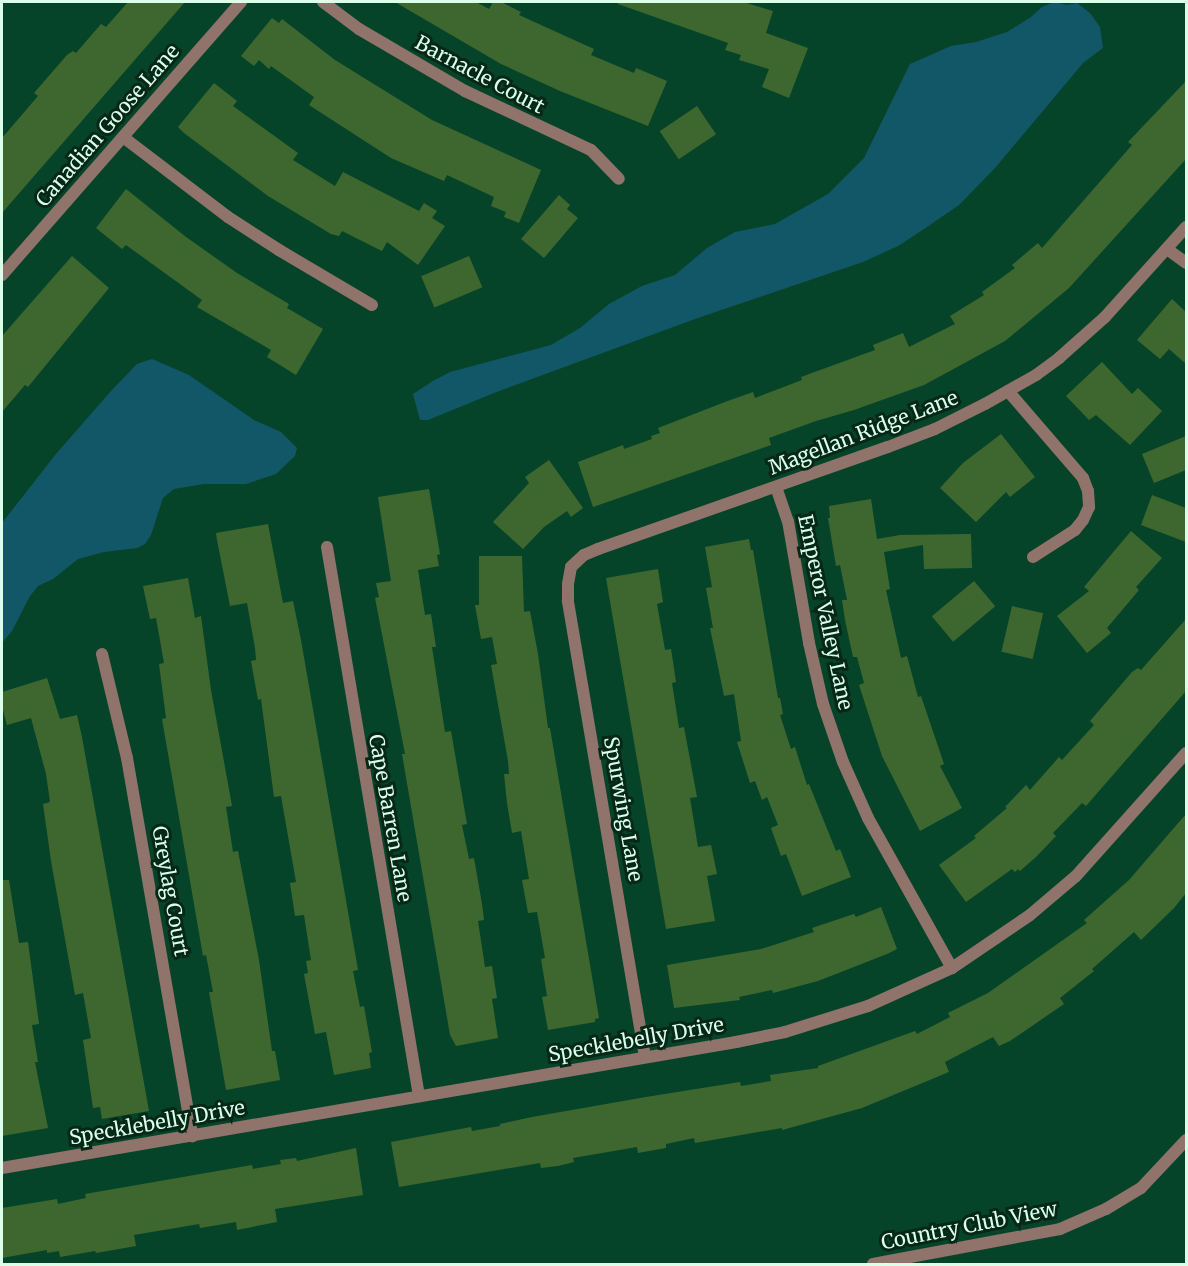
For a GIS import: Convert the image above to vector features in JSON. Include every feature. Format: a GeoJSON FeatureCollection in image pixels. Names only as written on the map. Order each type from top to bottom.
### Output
{"type":"FeatureCollection","features":[{"type":"Feature","properties":{"kind":"street","name":"Canadian Goose Lane"},"geometry":{"type":"LineString","coordinates":[[2,274],[241,2]]}},
{"type":"Feature","properties":{"kind":"street","name":"Barnacle Court"},"geometry":{"type":"LineString","coordinates":[[323,2],[359,29],[456,86],[591,150],[619,179]]}},
{"type":"Feature","properties":{"kind":"street"},"geometry":{"type":"LineString","coordinates":[[123,137],[228,217],[372,305]]}},
{"type":"Feature","properties":{"kind":"street","name":"Magellan Ridge Lane"},"geometry":{"type":"LineString","coordinates":[[572,567],[584,555],[598,549],[935,429],[1008,391],[1059,358],[1105,317],[1186,227]]}},
{"type":"Feature","properties":{"kind":"street"},"geometry":{"type":"LineString","coordinates":[[1167,249],[1186,263]]}},
{"type":"Feature","properties":{"kind":"street"},"geometry":{"type":"LineString","coordinates":[[1008,391],[1083,478],[1088,491],[1089,507],[1075,530],[1034,557]]}},
{"type":"Feature","properties":{"kind":"street","name":"Emperor Valley Lane"},"geometry":{"type":"LineString","coordinates":[[776,487],[788,521],[809,643],[823,704],[843,762],[868,818],[952,968]]}},
{"type":"Feature","properties":{"kind":"street","name":"Cape Barren Lane"},"geometry":{"type":"LineString","coordinates":[[327,547],[419,1096]]}},
{"type":"Feature","properties":{"kind":"street","name":"Spurwing Lane"},"geometry":{"type":"LineString","coordinates":[[572,567],[568,584],[568,600],[645,1057]]}},
{"type":"Feature","properties":{"kind":"street","name":"Greylag Court"},"geometry":{"type":"LineString","coordinates":[[102,654],[127,758],[192,1136]]}},
{"type":"Feature","properties":{"kind":"street","name":"Specklebelly Drive"},"geometry":{"type":"LineString","coordinates":[[2,1168],[765,1036],[827,1020],[885,999],[952,968],[1030,915],[1076,876],[1186,753]]}},
{"type":"Feature","properties":{"kind":"street","name":"Country Club View"},"geometry":{"type":"LineString","coordinates":[[873,1264],[1060,1229],[1106,1209],[1141,1188],[1186,1140]]}},
{"type":"Feature","properties":{"kind":"water"},"geometry":{"type":"Polygon","coordinates":[[[1055,2],[1067,5],[1077,3],[1090,13],[1100,27],[1103,48],[1083,63],[995,168],[959,205],[924,229],[898,246],[863,262],[695,319],[494,393],[428,420],[420,420],[413,394],[433,381],[450,372],[551,345],[580,328],[609,304],[642,286],[675,275],[707,248],[735,232],[775,224],[828,194],[864,158],[910,64],[951,46],[976,42],[1007,32],[1042,7],[1055,2]]]}},
{"type":"Feature","properties":{"kind":"water"},"geometry":{"type":"Polygon","coordinates":[[[152,359],[189,375],[254,420],[281,432],[297,448],[295,456],[276,474],[246,484],[204,484],[174,489],[163,498],[151,535],[145,544],[137,548],[104,552],[78,559],[53,579],[38,586],[30,596],[12,631],[2,643],[2,523],[56,454],[111,391],[137,364],[152,359]]]}},
{"type":"Feature","properties":{"kind":"building"},"geometry":{"type":"Polygon","coordinates":[[[128,2],[185,2],[2,213],[2,138],[38,96],[34,93],[67,55],[73,51],[76,53],[101,24],[106,27],[128,2]]]}},
{"type":"Feature","properties":{"kind":"building"},"geometry":{"type":"Polygon","coordinates":[[[395,2],[476,2],[489,9],[493,2],[501,2],[521,12],[519,15],[594,49],[591,55],[634,73],[636,68],[667,81],[648,126],[560,91],[501,64],[395,2]]]}},
{"type":"Feature","properties":{"kind":"building"},"geometry":{"type":"Polygon","coordinates":[[[618,2],[743,2],[773,11],[766,33],[808,48],[789,98],[762,87],[769,69],[739,60],[741,55],[725,50],[728,43],[618,4],[618,2]]]}},
{"type":"Feature","properties":{"kind":"building"},"geometry":{"type":"Polygon","coordinates":[[[272,18],[279,23],[282,19],[335,60],[432,120],[541,170],[519,223],[504,217],[506,212],[491,206],[494,197],[447,175],[444,181],[391,158],[309,105],[314,97],[271,66],[269,69],[259,60],[254,66],[241,56],[272,18]]]}},
{"type":"Feature","properties":{"kind":"building"},"geometry":{"type":"Polygon","coordinates":[[[1186,81],[1186,159],[1069,288],[1005,341],[924,385],[769,438],[771,445],[593,507],[578,462],[623,445],[624,449],[652,439],[651,436],[660,433],[658,428],[725,402],[753,392],[755,398],[802,380],[801,377],[875,350],[873,345],[903,333],[909,347],[955,324],[950,316],[984,295],[982,292],[1015,268],[1012,265],[1038,243],[1042,248],[1132,145],[1128,142],[1186,81]]]}},
{"type":"Feature","properties":{"kind":"building"},"geometry":{"type":"Polygon","coordinates":[[[214,83],[237,101],[233,106],[298,153],[293,160],[335,186],[343,172],[419,211],[424,203],[437,211],[432,218],[445,226],[418,265],[387,242],[382,251],[342,231],[339,236],[331,234],[268,196],[184,133],[178,127],[214,83]]]}},
{"type":"Feature","properties":{"kind":"building"},"geometry":{"type":"Polygon","coordinates":[[[697,106],[716,134],[679,159],[660,131],[697,106]]]}},
{"type":"Feature","properties":{"kind":"building"},"geometry":{"type":"Polygon","coordinates":[[[126,189],[186,237],[237,273],[289,304],[287,308],[323,329],[296,375],[267,357],[271,350],[197,307],[202,300],[126,245],[122,249],[96,228],[126,189]]]}},
{"type":"Feature","properties":{"kind":"building"},"geometry":{"type":"Polygon","coordinates":[[[559,195],[570,205],[567,209],[578,218],[544,258],[521,239],[559,195]]]}},
{"type":"Feature","properties":{"kind":"building"},"geometry":{"type":"Polygon","coordinates":[[[72,256],[109,288],[28,387],[25,385],[2,412],[2,336],[72,256]]]}},
{"type":"Feature","properties":{"kind":"building"},"geometry":{"type":"Polygon","coordinates":[[[469,256],[482,287],[434,308],[421,276],[469,256]]]}},
{"type":"Feature","properties":{"kind":"building"},"geometry":{"type":"Polygon","coordinates":[[[1172,299],[1186,312],[1186,364],[1169,349],[1160,359],[1137,340],[1172,299]]]}},
{"type":"Feature","properties":{"kind":"building"},"geometry":{"type":"Polygon","coordinates":[[[1102,362],[1132,394],[1138,388],[1162,411],[1130,445],[1096,415],[1089,420],[1066,396],[1102,362]]]}},
{"type":"Feature","properties":{"kind":"building"},"geometry":{"type":"Polygon","coordinates":[[[1001,434],[1035,477],[1010,497],[1006,492],[976,522],[940,488],[963,463],[1001,434]]]}},
{"type":"Feature","properties":{"kind":"building"},"geometry":{"type":"Polygon","coordinates":[[[1186,436],[1186,470],[1154,483],[1142,454],[1186,436]]]}},
{"type":"Feature","properties":{"kind":"building"},"geometry":{"type":"Polygon","coordinates":[[[549,460],[583,508],[571,517],[567,511],[544,527],[523,549],[493,522],[529,483],[525,477],[549,460]]]}},
{"type":"Feature","properties":{"kind":"building"},"geometry":{"type":"Polygon","coordinates":[[[429,489],[440,554],[437,555],[439,566],[418,570],[425,615],[431,614],[436,647],[432,647],[445,732],[451,731],[467,824],[462,825],[469,859],[474,858],[482,904],[484,920],[478,921],[485,967],[492,966],[497,998],[492,999],[498,1038],[456,1046],[450,1035],[402,754],[405,754],[375,598],[379,597],[376,583],[391,581],[378,497],[429,489]]]}},
{"type":"Feature","properties":{"kind":"building"},"geometry":{"type":"Polygon","coordinates":[[[1152,495],[1186,508],[1186,542],[1141,525],[1152,495]]]}},
{"type":"Feature","properties":{"kind":"building"},"geometry":{"type":"Polygon","coordinates":[[[871,499],[877,539],[900,535],[971,534],[972,568],[924,569],[923,545],[884,552],[890,589],[886,590],[901,658],[907,656],[918,697],[921,696],[944,764],[940,766],[962,808],[920,831],[882,756],[859,685],[864,683],[857,657],[853,657],[842,600],[847,600],[840,565],[836,566],[828,518],[830,518],[829,506],[871,499]]]}},
{"type":"Feature","properties":{"kind":"building"},"geometry":{"type":"Polygon","coordinates":[[[268,524],[283,603],[293,601],[301,640],[358,970],[353,971],[360,1007],[364,1006],[372,1052],[369,1053],[371,1068],[334,1075],[326,1032],[315,1034],[304,974],[308,973],[306,961],[311,960],[304,915],[295,916],[290,883],[296,882],[281,796],[274,797],[261,699],[258,700],[251,661],[256,660],[247,603],[230,606],[216,533],[268,524]]]}},
{"type":"Feature","properties":{"kind":"building"},"geometry":{"type":"Polygon","coordinates":[[[1131,531],[1162,558],[1136,587],[1139,590],[1107,628],[1111,633],[1087,653],[1057,616],[1089,591],[1084,587],[1131,531]]]}},
{"type":"Feature","properties":{"kind":"building"},"geometry":{"type":"Polygon","coordinates":[[[749,539],[751,550],[753,550],[778,698],[780,698],[783,714],[780,715],[791,749],[795,747],[807,785],[809,784],[836,851],[840,849],[851,877],[802,896],[786,854],[781,856],[771,828],[778,825],[767,797],[762,800],[755,781],[750,783],[737,742],[741,741],[734,694],[724,696],[710,628],[713,628],[706,588],[712,587],[705,547],[749,539]]]}},
{"type":"Feature","properties":{"kind":"building"},"geometry":{"type":"Polygon","coordinates":[[[479,556],[522,556],[524,612],[530,611],[538,654],[548,728],[550,728],[599,1018],[595,1019],[595,1022],[548,1030],[542,997],[547,996],[541,959],[545,958],[537,912],[528,913],[522,880],[529,879],[521,831],[512,833],[507,803],[504,774],[509,774],[508,761],[491,665],[497,664],[492,637],[481,639],[475,605],[479,605],[479,556]]]}},
{"type":"Feature","properties":{"kind":"building"},"geometry":{"type":"Polygon","coordinates":[[[658,569],[663,602],[657,604],[665,650],[671,649],[676,682],[672,683],[679,728],[684,727],[697,797],[690,798],[698,847],[711,845],[717,874],[707,876],[715,921],[666,929],[606,578],[658,569]]]}},
{"type":"Feature","properties":{"kind":"building"},"geometry":{"type":"Polygon","coordinates":[[[188,578],[195,618],[201,616],[211,690],[232,806],[226,807],[233,852],[238,851],[259,960],[272,1051],[275,1051],[280,1080],[226,1090],[209,992],[213,992],[206,955],[203,956],[162,719],[166,718],[159,664],[164,663],[156,618],[150,619],[143,586],[188,578]]]}},
{"type":"Feature","properties":{"kind":"building"},"geometry":{"type":"Polygon","coordinates":[[[974,581],[995,606],[953,642],[932,616],[974,581]]]}},
{"type":"Feature","properties":{"kind":"building"},"geometry":{"type":"Polygon","coordinates":[[[1012,606],[1043,613],[1033,659],[1001,652],[1012,606]]]}},
{"type":"Feature","properties":{"kind":"building"},"geometry":{"type":"Polygon","coordinates":[[[1186,619],[1186,691],[1086,806],[1082,803],[1053,833],[1056,836],[1037,856],[1020,871],[1018,869],[1015,872],[1012,869],[966,902],[939,865],[976,838],[974,836],[1007,808],[1005,807],[1026,785],[1030,790],[1059,757],[1062,760],[1094,725],[1090,721],[1132,672],[1138,668],[1141,670],[1186,619]]]}},
{"type":"Feature","properties":{"kind":"building"},"geometry":{"type":"Polygon","coordinates":[[[47,678],[60,719],[77,715],[149,1111],[102,1119],[100,1107],[93,1108],[83,1040],[91,1038],[83,993],[75,995],[51,861],[43,804],[50,802],[46,774],[31,718],[7,725],[2,706],[2,692],[47,678]]]}},
{"type":"Feature","properties":{"kind":"building"},"geometry":{"type":"Polygon","coordinates":[[[1186,814],[1186,893],[1174,908],[1141,940],[1134,932],[1092,969],[1094,971],[1060,998],[1064,1004],[1010,1041],[999,1046],[993,1037],[945,1062],[949,1072],[862,1108],[782,1130],[782,1128],[695,1143],[694,1138],[666,1144],[666,1148],[638,1153],[637,1147],[573,1158],[574,1162],[558,1166],[541,1168],[540,1163],[399,1187],[391,1142],[471,1127],[472,1131],[532,1117],[646,1097],[740,1082],[741,1086],[771,1081],[770,1075],[818,1068],[818,1066],[915,1031],[917,1034],[950,1017],[948,1013],[988,993],[1087,923],[1084,920],[1129,880],[1186,814]]]}},
{"type":"Feature","properties":{"kind":"building"},"geometry":{"type":"Polygon","coordinates":[[[2,880],[9,880],[19,943],[28,942],[39,1024],[32,1025],[38,1062],[35,1062],[48,1128],[2,1136],[2,880]]]}},
{"type":"Feature","properties":{"kind":"building"},"geometry":{"type":"Polygon","coordinates":[[[881,907],[897,949],[887,954],[818,981],[773,993],[772,990],[739,997],[740,1000],[674,1008],[667,965],[761,949],[814,932],[812,928],[854,914],[856,917],[881,907]]]}},
{"type":"Feature","properties":{"kind":"building"},"geometry":{"type":"Polygon","coordinates":[[[356,1148],[363,1195],[275,1209],[277,1222],[237,1230],[236,1222],[200,1228],[199,1224],[134,1235],[136,1246],[96,1253],[95,1251],[60,1257],[59,1251],[47,1253],[47,1250],[2,1258],[2,1208],[57,1199],[58,1204],[86,1198],[85,1194],[252,1165],[253,1169],[281,1164],[280,1160],[296,1158],[297,1161],[356,1148]]]}}]}
